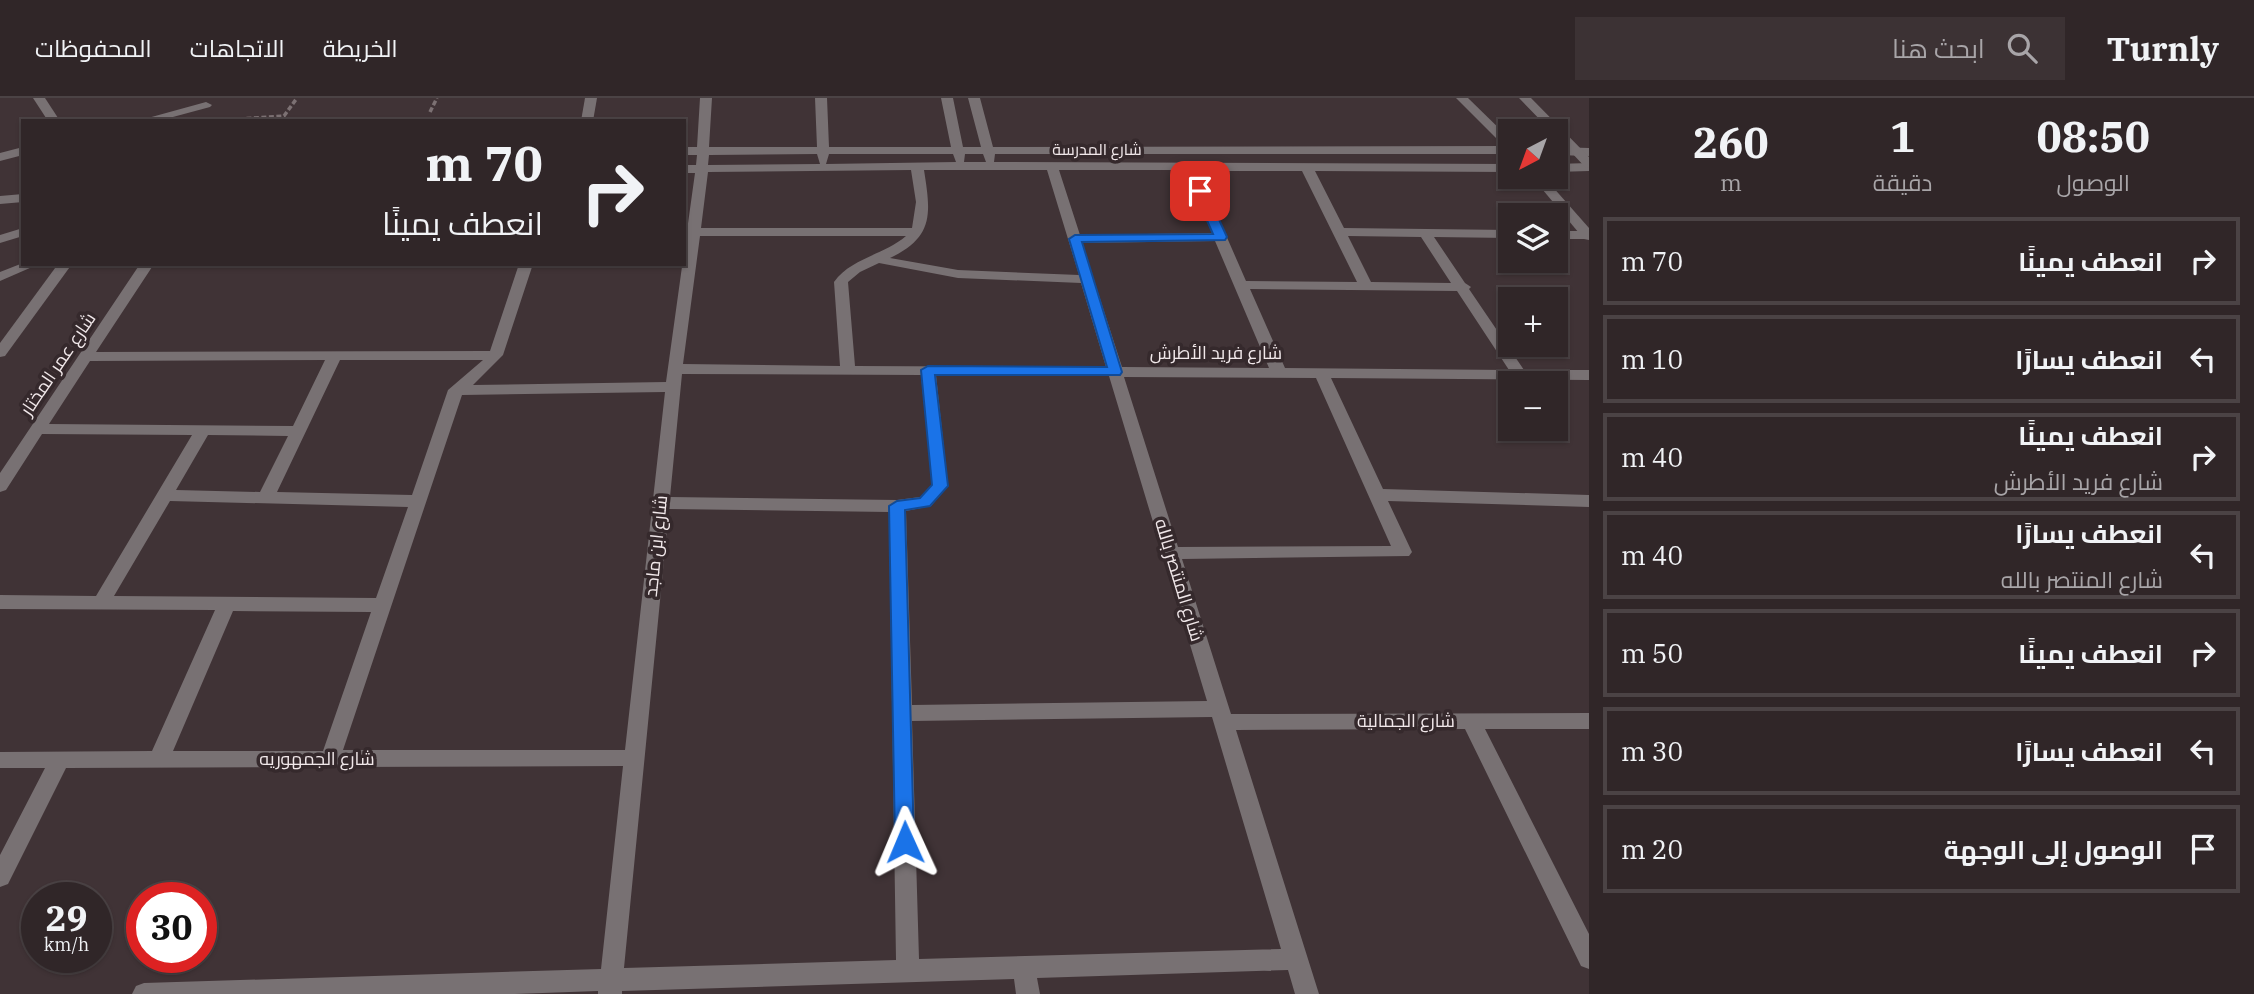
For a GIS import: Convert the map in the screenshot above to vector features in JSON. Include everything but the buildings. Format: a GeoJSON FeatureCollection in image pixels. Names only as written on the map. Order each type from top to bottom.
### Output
{"type":"FeatureCollection","features":[{"type":"Feature","properties":{"kind":"street"},"geometry":{"type":"LineString","coordinates":[[39,98],[53,119]]}},
{"type":"Feature","properties":{"kind":"street"},"geometry":{"type":"LineString","coordinates":[[587,119],[591,98]]}},
{"type":"Feature","properties":{"kind":"street","name":"شارع ابن ماجد"},"geometry":{"type":"LineString","coordinates":[[611,987],[660,503],[693,232],[693,169],[703,151],[706,98]]}},
{"type":"Feature","properties":{"kind":"street"},"geometry":{"type":"LineString","coordinates":[[821,98],[823,167]]}},
{"type":"Feature","properties":{"kind":"street"},"geometry":{"type":"LineString","coordinates":[[947,98],[961,166]]}},
{"type":"Feature","properties":{"kind":"street"},"geometry":{"type":"LineString","coordinates":[[974,98],[992,166]]}},
{"type":"Feature","properties":{"kind":"street"},"geometry":{"type":"LineString","coordinates":[[1462,98],[1498,135]]}},
{"type":"Feature","properties":{"kind":"street"},"geometry":{"type":"LineString","coordinates":[[1525,98],[1583,152],[1589,165],[1568,167]]}},
{"type":"Feature","properties":{"kind":"street"},"geometry":{"type":"LineString","coordinates":[[149,119],[204,102],[208,119]]}},
{"type":"Feature","properties":{"kind":"street","name":"شارع المدرسة"},"geometry":{"type":"LineString","coordinates":[[686,151],[1498,147]]}},
{"type":"Feature","properties":{"kind":"street"},"geometry":{"type":"LineString","coordinates":[[0,157],[21,152]]}},
{"type":"Feature","properties":{"kind":"street","name":"شارع المدرسة"},"geometry":{"type":"LineString","coordinates":[[693,169],[961,166],[1498,169]]}},
{"type":"Feature","properties":{"kind":"street","name":"شارع المنتصر بالله"},"geometry":{"type":"LineString","coordinates":[[1052,166],[1307,994]]}},
{"type":"Feature","properties":{"kind":"street"},"geometry":{"type":"LineString","coordinates":[[848,370],[841,282],[845,276],[902,247],[918,232],[924,209],[917,167]]}},
{"type":"Feature","properties":{"kind":"street"},"geometry":{"type":"LineString","coordinates":[[1190,167],[1279,373]]}},
{"type":"Feature","properties":{"kind":"street"},"geometry":{"type":"LineString","coordinates":[[1307,168],[1366,286]]}},
{"type":"Feature","properties":{"kind":"street"},"geometry":{"type":"LineString","coordinates":[[1548,189],[1588,236]]}},
{"type":"Feature","properties":{"kind":"street"},"geometry":{"type":"LineString","coordinates":[[0,200],[21,198]]}},
{"type":"Feature","properties":{"kind":"street"},"geometry":{"type":"LineString","coordinates":[[693,232],[918,232]]}},
{"type":"Feature","properties":{"kind":"street"},"geometry":{"type":"LineString","coordinates":[[1339,232],[1498,234]]}},
{"type":"Feature","properties":{"kind":"street"},"geometry":{"type":"LineString","coordinates":[[0,239],[21,233]]}},
{"type":"Feature","properties":{"kind":"street"},"geometry":{"type":"LineString","coordinates":[[1425,233],[1464,287],[1517,371]]}},
{"type":"Feature","properties":{"kind":"street"},"geometry":{"type":"LineString","coordinates":[[1568,235],[1588,236]]}},
{"type":"Feature","properties":{"kind":"street"},"geometry":{"type":"LineString","coordinates":[[1075,239],[1221,237]]}},
{"type":"Feature","properties":{"kind":"street"},"geometry":{"type":"LineString","coordinates":[[879,258],[919,270],[966,277],[1088,279]]}},
{"type":"Feature","properties":{"kind":"street"},"geometry":{"type":"LineString","coordinates":[[0,277],[27,266]]}},
{"type":"Feature","properties":{"kind":"street"},"geometry":{"type":"LineString","coordinates":[[0,353],[64,266]]}},
{"type":"Feature","properties":{"kind":"street","name":"شارع عمر المختار"},"geometry":{"type":"LineString","coordinates":[[0,486],[146,266]]}},
{"type":"Feature","properties":{"kind":"street"},"geometry":{"type":"LineString","coordinates":[[330,759],[456,390],[479,373],[496,355],[525,266]]}},
{"type":"Feature","properties":{"kind":"street"},"geometry":{"type":"LineString","coordinates":[[1243,285],[1464,287]]}},
{"type":"Feature","properties":{"kind":"street"},"geometry":{"type":"LineString","coordinates":[[86,357],[496,355]]}},
{"type":"Feature","properties":{"kind":"street"},"geometry":{"type":"LineString","coordinates":[[266,497],[335,356]]}},
{"type":"Feature","properties":{"kind":"street","name":"شارع فريد الأطرش"},"geometry":{"type":"LineString","coordinates":[[676,369],[1498,374]]}},
{"type":"Feature","properties":{"kind":"street"},"geometry":{"type":"LineString","coordinates":[[660,503],[897,506],[925,502],[940,486],[928,370]]}},
{"type":"Feature","properties":{"kind":"street"},"geometry":{"type":"LineString","coordinates":[[1170,553],[1403,552],[1321,373]]}},
{"type":"Feature","properties":{"kind":"street","name":"شارع فريد الأطرش"},"geometry":{"type":"LineString","coordinates":[[1568,375],[1589,375]]}},
{"type":"Feature","properties":{"kind":"street"},"geometry":{"type":"LineString","coordinates":[[456,390],[673,387]]}},
{"type":"Feature","properties":{"kind":"street"},"geometry":{"type":"LineString","coordinates":[[38,429],[298,430]]}},
{"type":"Feature","properties":{"kind":"street"},"geometry":{"type":"LineString","coordinates":[[102,601],[203,430]]}},
{"type":"Feature","properties":{"kind":"street"},"geometry":{"type":"LineString","coordinates":[[166,495],[418,501]]}},
{"type":"Feature","properties":{"kind":"street"},"geometry":{"type":"LineString","coordinates":[[1377,495],[1589,500]]}},
{"type":"Feature","properties":{"kind":"street"},"geometry":{"type":"LineString","coordinates":[[897,506],[908,971]]}},
{"type":"Feature","properties":{"kind":"street"},"geometry":{"type":"LineString","coordinates":[[0,602],[383,605]]}},
{"type":"Feature","properties":{"kind":"street"},"geometry":{"type":"LineString","coordinates":[[159,759],[228,603]]}},
{"type":"Feature","properties":{"kind":"street","name":"شارع الجمالية"},"geometry":{"type":"LineString","coordinates":[[901,713],[1589,721]]}},
{"type":"Feature","properties":{"kind":"street"},"geometry":{"type":"LineString","coordinates":[[1471,721],[1589,958]]}},
{"type":"Feature","properties":{"kind":"street","name":"شارع الجمهوريه"},"geometry":{"type":"LineString","coordinates":[[0,760],[633,758]]}},
{"type":"Feature","properties":{"kind":"street"},"geometry":{"type":"LineString","coordinates":[[0,877],[60,760]]}},
{"type":"Feature","properties":{"kind":"street"},"geometry":{"type":"LineString","coordinates":[[144,994],[611,987],[908,971],[1297,959]]}},
{"type":"Feature","properties":{"kind":"street"},"geometry":{"type":"LineString","coordinates":[[1024,967],[1028,994]]}},
{"type":"Feature","properties":{"kind":"path"},"geometry":{"type":"LineString","coordinates":[[242,119],[284,116],[297,98]]}},
{"type":"Feature","properties":{"kind":"path"},"geometry":{"type":"LineString","coordinates":[[430,112],[437,98]]}},
{"type":"Feature","properties":{"kind":"route"},"geometry":{"type":"LineString","coordinates":[[905,842],[897,506],[912,506],[925,502],[940,486],[928,370],[1115,372],[1075,239],[1221,237],[1200,191]]}}]}
